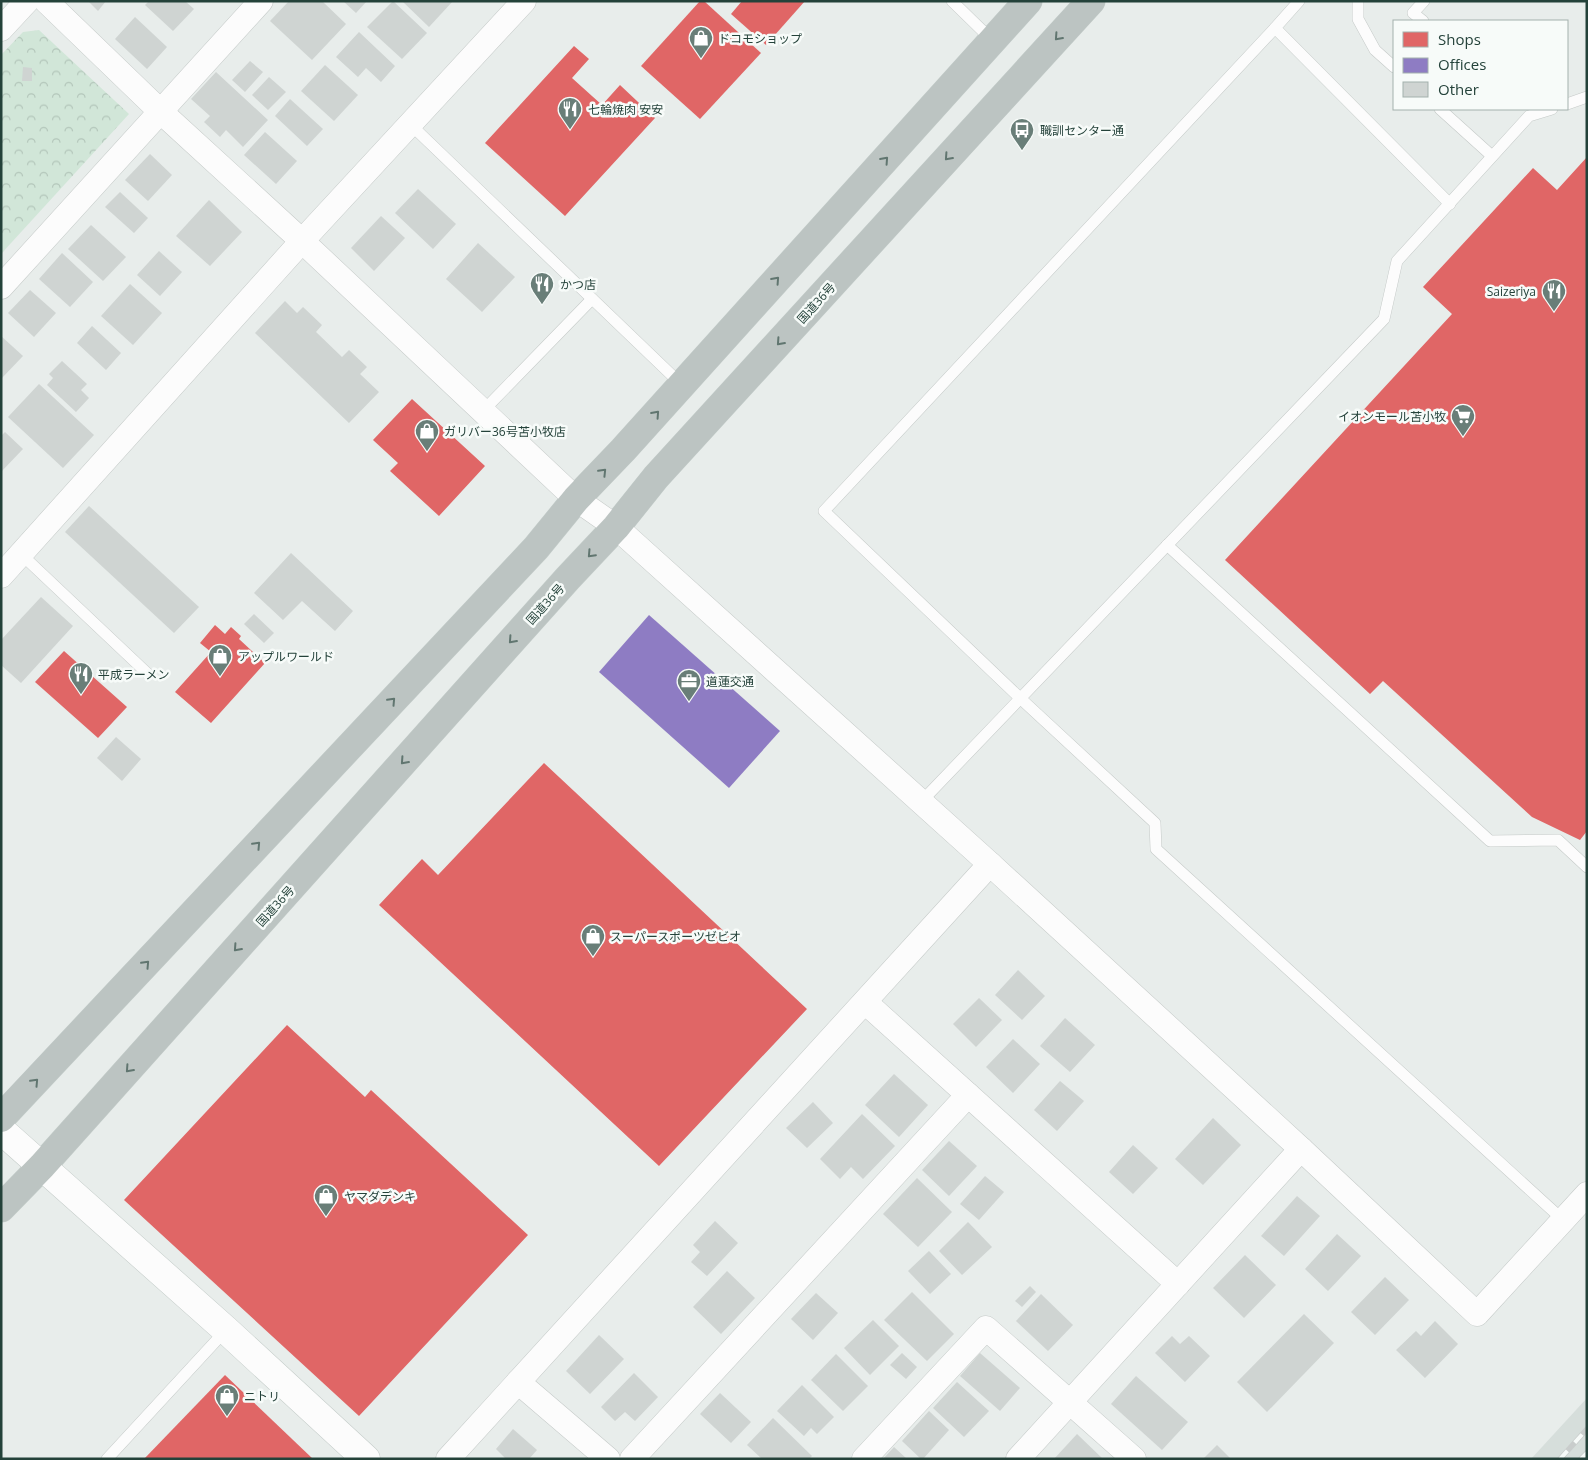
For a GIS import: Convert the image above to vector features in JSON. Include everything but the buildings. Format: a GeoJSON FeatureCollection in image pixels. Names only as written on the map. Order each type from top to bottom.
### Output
{"type":"FeatureCollection","features":[{"type":"Feature","properties":{"kind":"highway"},"geometry":{"type":"LineString","coordinates":[[1,1118],[536,548],[576,499],[682,385],[1028,1]]}},
{"type":"Feature","properties":{"kind":"highway","name":"国道36号"},"geometry":{"type":"LineString","coordinates":[[1,1208],[42,1166],[541,607],[616,527],[656,477],[1091,1]]}},
{"type":"Feature","properties":{"kind":"street"},"geometry":{"type":"LineString","coordinates":[[1,29],[27,1]]}},
{"type":"Feature","properties":{"kind":"street"},"geometry":{"type":"LineString","coordinates":[[46,1],[160,111],[302,241],[576,499],[616,527],[990,864],[1301,1149],[1477,1314],[1587,1194]]}},
{"type":"Feature","properties":{"kind":"street"},"geometry":{"type":"LineString","coordinates":[[1,287],[261,1]]}},
{"type":"Feature","properties":{"kind":"street"},"geometry":{"type":"LineString","coordinates":[[1,576],[302,241],[524,1]]}},
{"type":"Feature","properties":{"kind":"street"},"geometry":{"type":"LineString","coordinates":[[448,1459],[990,864]]}},
{"type":"Feature","properties":{"kind":"street"},"geometry":{"type":"LineString","coordinates":[[865,1002],[1178,1284]]}},
{"type":"Feature","properties":{"kind":"street"},"geometry":{"type":"LineString","coordinates":[[632,1459],[968,1095]]}},
{"type":"Feature","properties":{"kind":"street"},"geometry":{"type":"LineString","coordinates":[[1,1130],[226,1330],[366,1459]]}},
{"type":"Feature","properties":{"kind":"street"},"geometry":{"type":"LineString","coordinates":[[1018,1459],[1301,1149]]}},
{"type":"Feature","properties":{"kind":"street"},"geometry":{"type":"LineString","coordinates":[[864,1459],[986,1328],[1134,1459]]}},
{"type":"Feature","properties":{"kind":"street"},"geometry":{"type":"LineString","coordinates":[[518,1382],[608,1459]]}},
{"type":"Feature","properties":{"kind":"lane"},"geometry":{"type":"LineString","coordinates":[[952,1],[993,41]]}},
{"type":"Feature","properties":{"kind":"lane"},"geometry":{"type":"LineString","coordinates":[[1299,1],[824,511],[1020,698],[1155,823],[1156,850],[1563,1220]]}},
{"type":"Feature","properties":{"kind":"lane"},"geometry":{"type":"LineString","coordinates":[[1358,1],[1358,19],[1375,50],[1393,66]]}},
{"type":"Feature","properties":{"kind":"lane"},"geometry":{"type":"LineString","coordinates":[[1422,20],[1413,12],[1424,1]]}},
{"type":"Feature","properties":{"kind":"lane"},"geometry":{"type":"LineString","coordinates":[[1275,28],[1450,204]]}},
{"type":"Feature","properties":{"kind":"lane"},"geometry":{"type":"LineString","coordinates":[[1568,104],[1587,97]]}},
{"type":"Feature","properties":{"kind":"lane"},"geometry":{"type":"LineString","coordinates":[[1441,110],[1492,156]]}},
{"type":"Feature","properties":{"kind":"lane"},"geometry":{"type":"LineString","coordinates":[[921,802],[1384,319],[1397,261],[1492,156],[1524,113],[1545,110]]}},
{"type":"Feature","properties":{"kind":"lane"},"geometry":{"type":"LineString","coordinates":[[410,124],[682,385]]}},
{"type":"Feature","properties":{"kind":"lane"},"geometry":{"type":"LineString","coordinates":[[483,411],[592,299]]}},
{"type":"Feature","properties":{"kind":"lane"},"geometry":{"type":"LineString","coordinates":[[1166,545],[1490,840],[1558,840],[1587,867]]}},
{"type":"Feature","properties":{"kind":"lane"},"geometry":{"type":"LineString","coordinates":[[21,554],[148,674]]}},
{"type":"Feature","properties":{"kind":"lane"},"geometry":{"type":"LineString","coordinates":[[107,1459],[226,1330]]}},
{"type":"Feature","properties":{"kind":"shaded area"},"geometry":{"type":"Polygon","coordinates":[[[1587,1398],[1587,1459],[1531,1459],[1587,1398]]]}},
{"type":"Feature","properties":{"kind":"green space"},"geometry":{"type":"Polygon","coordinates":[[[39,30],[129,114],[1,254],[1,55],[23,32],[39,30]]]}},
{"type":"Feature","properties":{"kind":"railway"},"geometry":{"type":"LineString","coordinates":[[1560,1459],[1587,1429]]}},
{"type":"Feature","properties":{"kind":"railway"},"geometry":{"type":"LineString","coordinates":[[1581,1459],[1587,1453]]}},
{"type":"Feature","properties":{"kind":"place","name":"ドコモショップ"},"geometry":{"type":"Point","coordinates":[701,59]}},
{"type":"Feature","properties":{"kind":"place","name":"七輪焼肉 安安"},"geometry":{"type":"Point","coordinates":[570,130]}},
{"type":"Feature","properties":{"kind":"place","name":"職訓センター通"},"geometry":{"type":"Point","coordinates":[1022,151]}},
{"type":"Feature","properties":{"kind":"place","name":"かつ店"},"geometry":{"type":"Point","coordinates":[542,305]}},
{"type":"Feature","properties":{"kind":"place","name":"Saizeriya"},"geometry":{"type":"Point","coordinates":[1554,312]}},
{"type":"Feature","properties":{"kind":"place","name":"イオンモール苫小牧"},"geometry":{"type":"Point","coordinates":[1463,437]}},
{"type":"Feature","properties":{"kind":"place","name":"ガリバー36号苫小牧店"},"geometry":{"type":"Point","coordinates":[427,452]}},
{"type":"Feature","properties":{"kind":"place","name":"アップルワールド"},"geometry":{"type":"Point","coordinates":[220,677]}},
{"type":"Feature","properties":{"kind":"place","name":"平成ラーメン"},"geometry":{"type":"Point","coordinates":[81,695]}},
{"type":"Feature","properties":{"kind":"place","name":"道蓮交通"},"geometry":{"type":"Point","coordinates":[689,702]}},
{"type":"Feature","properties":{"kind":"place","name":"スーパースポーツゼビオ"},"geometry":{"type":"Point","coordinates":[593,957]}},
{"type":"Feature","properties":{"kind":"place","name":"ヤマダデンキ"},"geometry":{"type":"Point","coordinates":[326,1217]}},
{"type":"Feature","properties":{"kind":"place","name":"ニトリ"},"geometry":{"type":"Point","coordinates":[227,1417]}}]}
